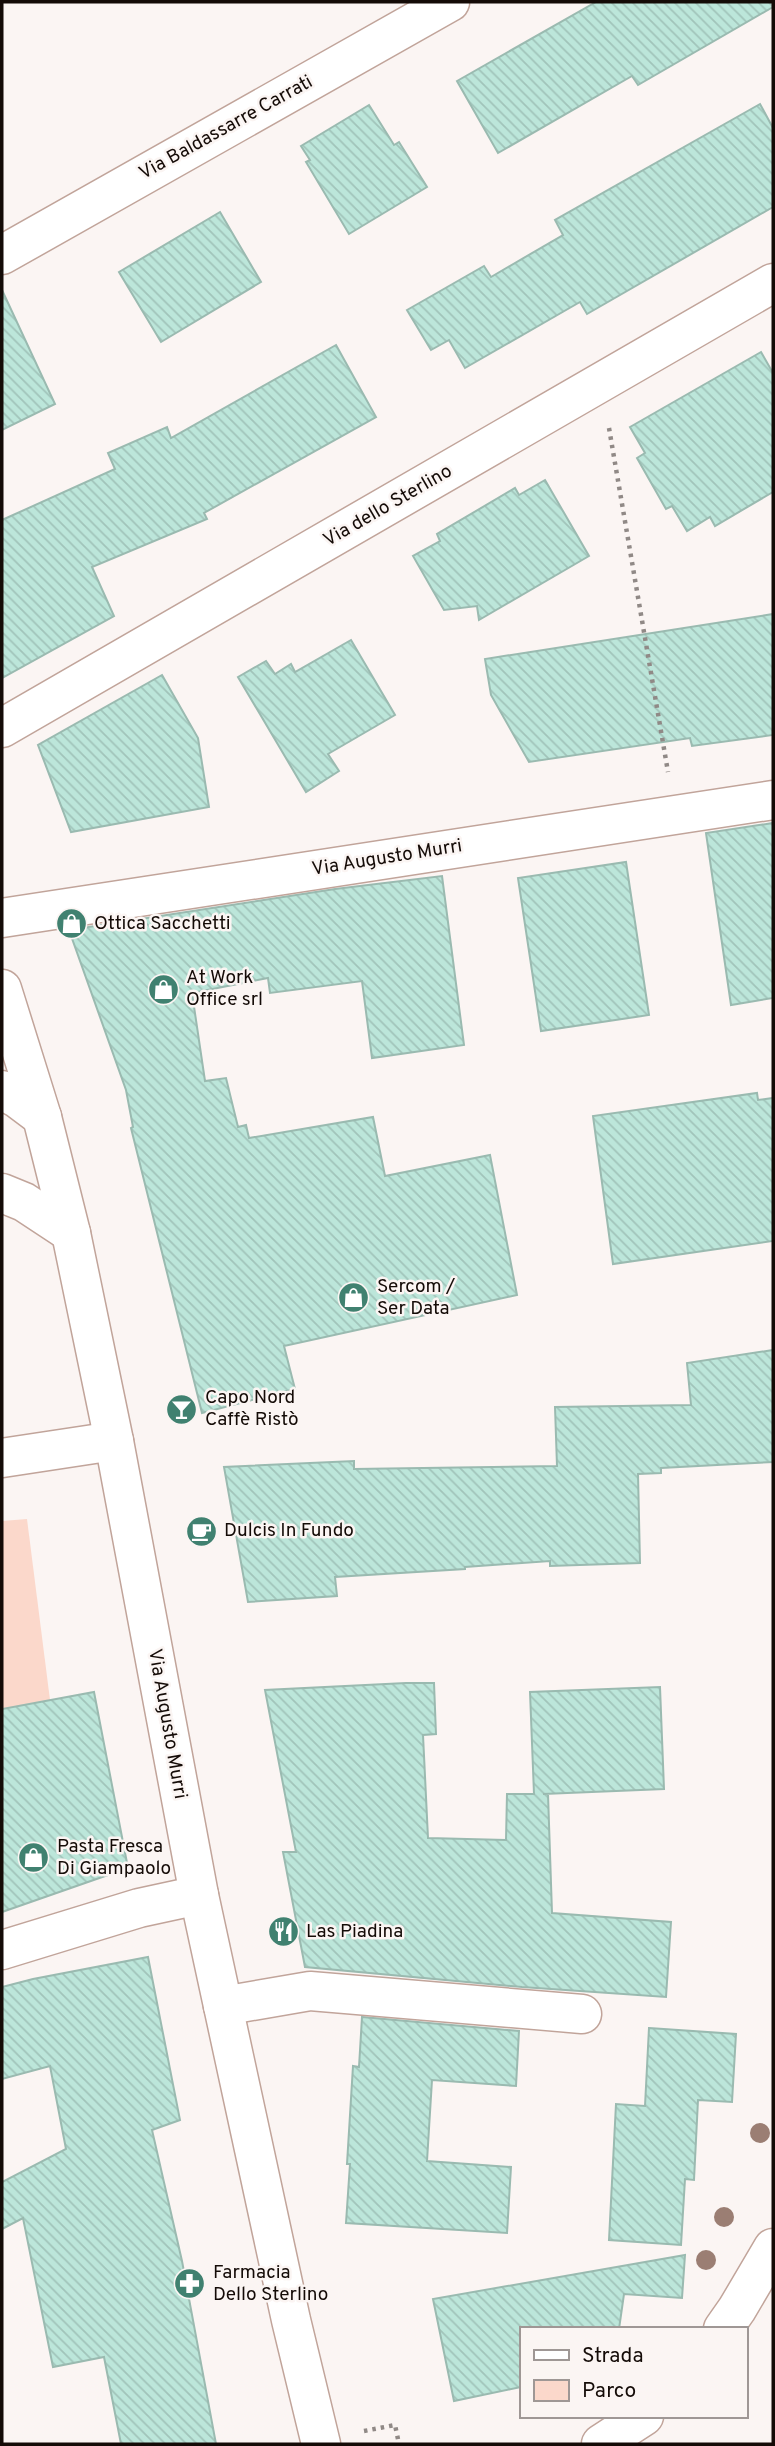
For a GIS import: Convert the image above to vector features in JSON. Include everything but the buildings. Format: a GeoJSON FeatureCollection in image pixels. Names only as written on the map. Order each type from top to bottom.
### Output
{"type":"FeatureCollection","features":[{"type":"Feature","properties":{"kind":"street","name":"Via Baldassarre Carrati"},"geometry":{"type":"LineString","coordinates":[[2,255],[450,2]]}},
{"type":"Feature","properties":{"kind":"street","name":"Via dello Sterlino"},"geometry":{"type":"LineString","coordinates":[[2,728],[773,283]]}},
{"type":"Feature","properties":{"kind":"street","name":"Via Augusto Murri"},"geometry":{"type":"LineString","coordinates":[[2,918],[773,800]]}},
{"type":"Feature","properties":{"kind":"street","name":"Via Augusto Murri"},"geometry":{"type":"LineString","coordinates":[[2,989],[42,1116],[71,1234],[114,1441],[199,1895],[321,2444]]}},
{"type":"Feature","properties":{"kind":"street"},"geometry":{"type":"LineString","coordinates":[[2,1090],[42,1116]]}},
{"type":"Feature","properties":{"kind":"street"},"geometry":{"type":"LineString","coordinates":[[2,1193],[24,1202],[71,1234]]}},
{"type":"Feature","properties":{"kind":"street"},"geometry":{"type":"LineString","coordinates":[[2,1458],[114,1441]]}},
{"type":"Feature","properties":{"kind":"street"},"geometry":{"type":"LineString","coordinates":[[2,1950],[139,1908],[199,1895]]}},
{"type":"Feature","properties":{"kind":"street"},"geometry":{"type":"LineString","coordinates":[[223,2006],[310,1991],[582,2014]]}},
{"type":"Feature","properties":{"kind":"street"},"geometry":{"type":"LineString","coordinates":[[724,2327],[773,2248]]}},
{"type":"Feature","properties":{"kind":"street"},"geometry":{"type":"LineString","coordinates":[[601,2444],[641,2418]]}},
{"type":"Feature","properties":{"kind":"path"},"geometry":{"type":"LineString","coordinates":[[601,383],[670,782]]}},
{"type":"Feature","properties":{"kind":"green space"},"geometry":{"type":"Polygon","coordinates":[[[27,1519],[50,1700],[2,1709],[2,1521],[27,1519]]]}},
{"type":"Feature","properties":{"kind":"place","name":"Ottica Sacchetti"},"geometry":{"type":"Point","coordinates":[71,924]}},
{"type":"Feature","properties":{"kind":"place","name":"At Work Office srl"},"geometry":{"type":"Point","coordinates":[163,989]}},
{"type":"Feature","properties":{"kind":"place","name":"Sercom / Ser Data"},"geometry":{"type":"Point","coordinates":[354,1298]}},
{"type":"Feature","properties":{"kind":"place","name":"Capo Nord Caffè Ristò"},"geometry":{"type":"Point","coordinates":[182,1409]}},
{"type":"Feature","properties":{"kind":"place","name":"Dulcis In Fundo"},"geometry":{"type":"Point","coordinates":[201,1531]}},
{"type":"Feature","properties":{"kind":"place","name":"Pasta Fresca Di Giampaolo"},"geometry":{"type":"Point","coordinates":[34,1858]}},
{"type":"Feature","properties":{"kind":"place","name":"Las Piadina"},"geometry":{"type":"Point","coordinates":[283,1932]}},
{"type":"Feature","properties":{"kind":"place","name":"Farmacia Dello Sterlino"},"geometry":{"type":"Point","coordinates":[190,2284]}}]}
